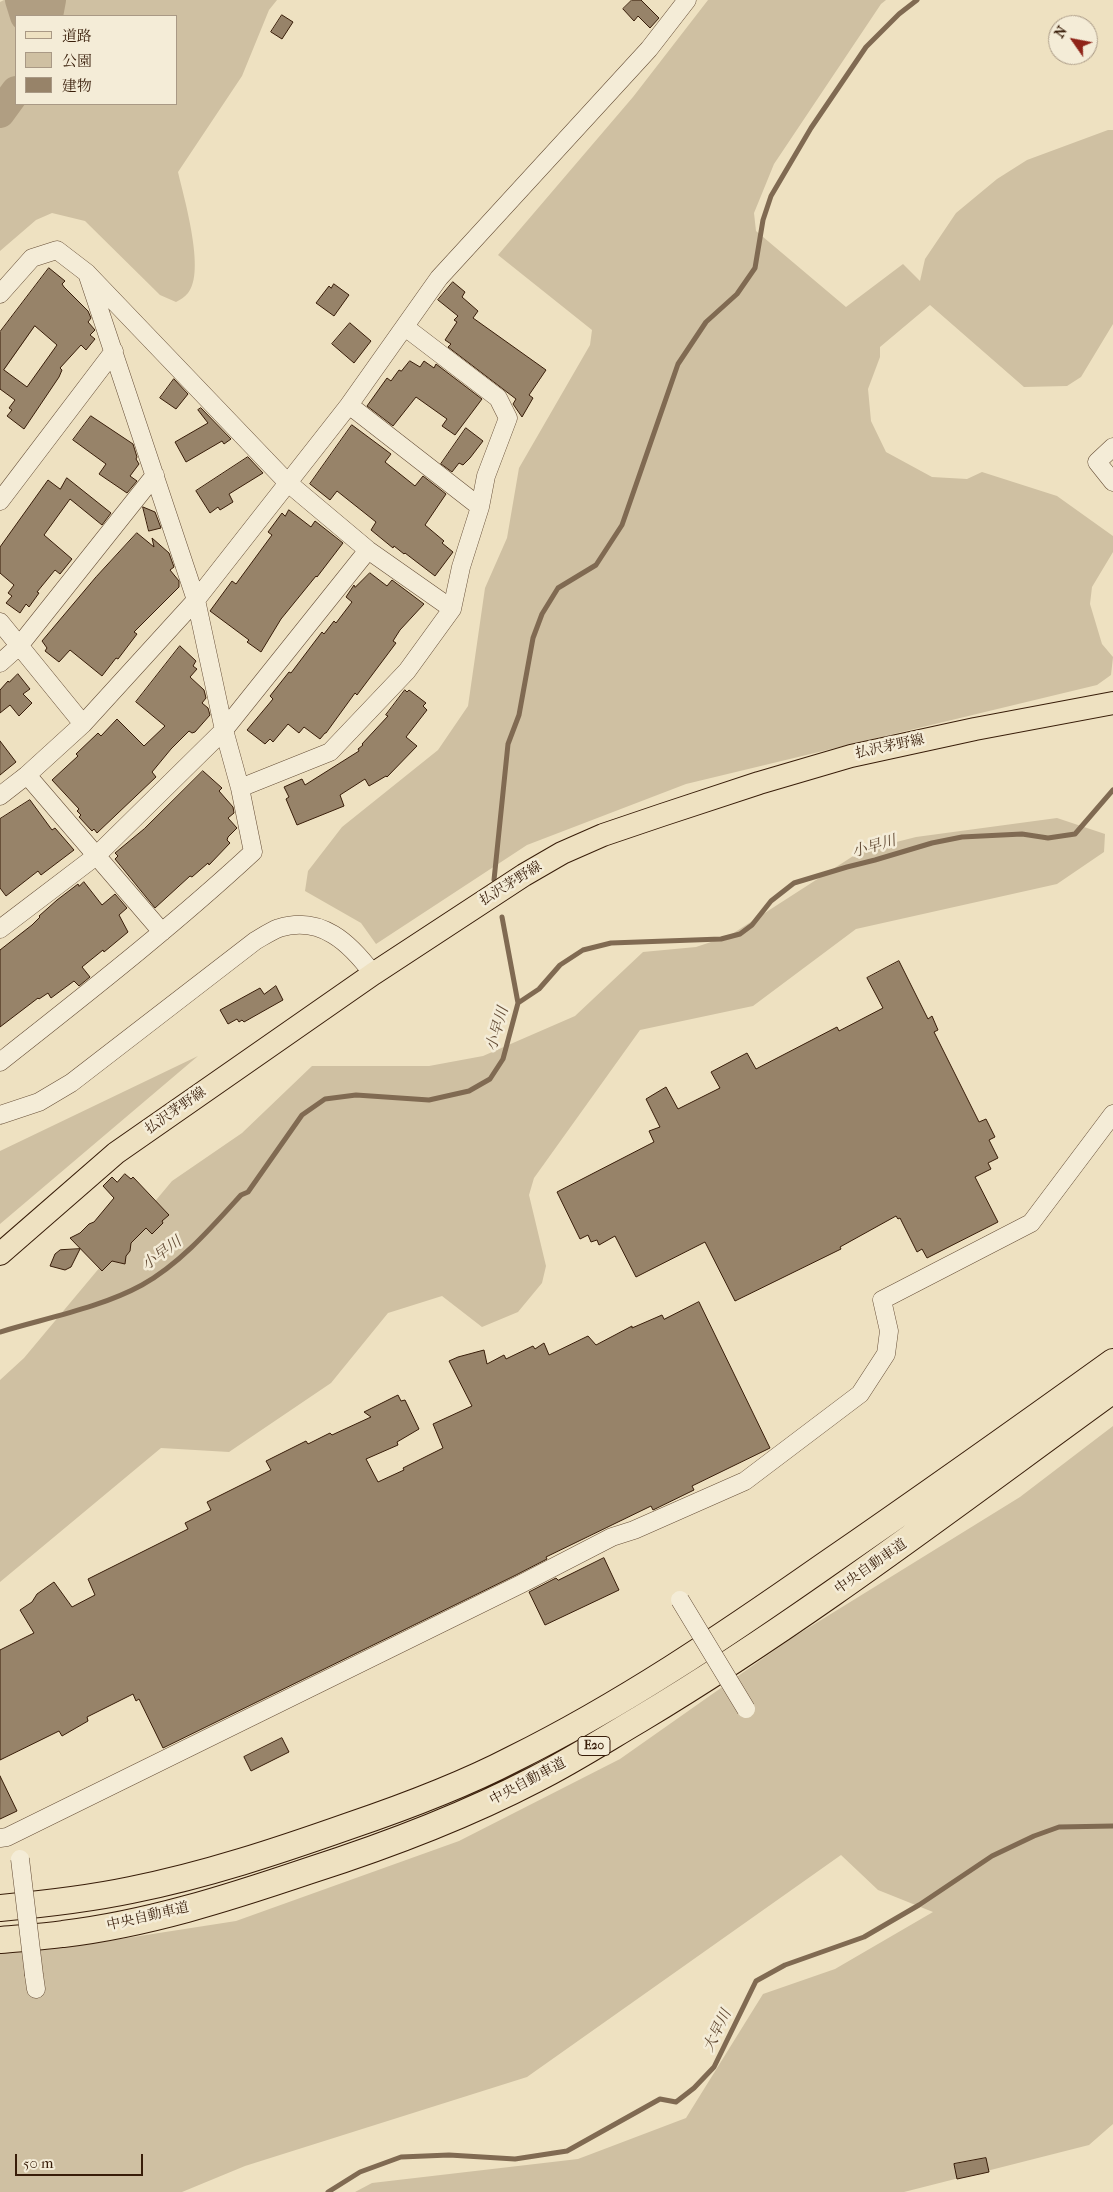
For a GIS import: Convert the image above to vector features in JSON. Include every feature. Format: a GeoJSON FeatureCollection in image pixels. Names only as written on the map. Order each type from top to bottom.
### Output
{"type":"FeatureCollection","features":[{"type":"Feature","properties":{"kind":"highway","name":"中央自動車道"},"geometry":{"type":"LineString","coordinates":[[0,1908],[58,1902],[132,1890],[197,1875],[283,1850],[399,1809],[512,1760],[622,1700],[747,1620],[977,1461],[1113,1362]]}},
{"type":"Feature","properties":{"kind":"highway","name":"中央自動車道"},"geometry":{"type":"LineString","coordinates":[[0,1940],[64,1934],[132,1922],[200,1905],[343,1860],[411,1836],[473,1810],[539,1778],[741,1657],[802,1616],[1113,1390]]}},
{"type":"Feature","properties":{"kind":"main road","name":"払沢茅野線"},"geometry":{"type":"LineString","coordinates":[[0,1254],[116,1153],[373,974],[524,875],[562,853],[603,836],[759,783],[852,756],[974,729],[1113,703]]}},
{"type":"Feature","properties":{"kind":"street"},"geometry":{"type":"LineString","coordinates":[[0,796],[27,775],[83,724],[196,600],[349,405],[440,278],[467,245],[649,49],[687,0]]}},
{"type":"Feature","properties":{"kind":"street"},"geometry":{"type":"LineString","coordinates":[[0,294],[32,258],[57,250],[88,272],[287,482],[368,550],[452,609]]}},
{"type":"Feature","properties":{"kind":"street"},"geometry":{"type":"LineString","coordinates":[[0,1062],[208,894],[253,852],[196,600],[88,272]]}},
{"type":"Feature","properties":{"kind":"street"},"geometry":{"type":"LineString","coordinates":[[240,788],[330,752],[407,671],[452,609],[461,567],[480,508],[486,476],[508,418],[498,398],[405,327]]}},
{"type":"Feature","properties":{"kind":"street"},"geometry":{"type":"LineString","coordinates":[[0,501],[114,351]]}},
{"type":"Feature","properties":{"kind":"street"},"geometry":{"type":"LineString","coordinates":[[349,405],[480,508]]}},
{"type":"Feature","properties":{"kind":"street"},"geometry":{"type":"LineString","coordinates":[[1113,447],[1097,462],[1113,482]]}},
{"type":"Feature","properties":{"kind":"street"},"geometry":{"type":"LineString","coordinates":[[0,663],[19,646],[155,475]]}},
{"type":"Feature","properties":{"kind":"street"},"geometry":{"type":"LineString","coordinates":[[0,929],[96,856],[224,730],[368,550]]}},
{"type":"Feature","properties":{"kind":"street"},"geometry":{"type":"LineString","coordinates":[[0,622],[83,724]]}},
{"type":"Feature","properties":{"kind":"street"},"geometry":{"type":"LineString","coordinates":[[27,775],[162,932]]}},
{"type":"Feature","properties":{"kind":"street"},"geometry":{"type":"LineString","coordinates":[[0,1115],[39,1102],[71,1084],[255,941],[279,928],[304,925],[328,931],[346,942],[360,956],[373,974]]}},
{"type":"Feature","properties":{"kind":"street"},"geometry":{"type":"LineString","coordinates":[[0,1838],[8,1837],[521,1584],[612,1537],[634,1530],[745,1481],[860,1394],[886,1354],[889,1331],[882,1300],[1031,1223],[1113,1114]]}},
{"type":"Feature","properties":{"kind":"street"},"geometry":{"type":"LineString","coordinates":[[677,1598],[748,1714]]}},
{"type":"Feature","properties":{"kind":"street"},"geometry":{"type":"LineString","coordinates":[[20,1859],[35,1982]]}},
{"type":"Feature","properties":{"kind":"green space"},"geometry":{"type":"Polygon","coordinates":[[[4,0],[277,0],[269,10],[242,76],[178,172],[189,216],[195,269],[193,283],[184,297],[176,302],[160,295],[85,221],[52,213],[36,220],[0,251],[0,2],[4,0]]]}},
{"type":"Feature","properties":{"kind":"green space"},"geometry":{"type":"Polygon","coordinates":[[[708,0],[886,0],[881,4],[774,164],[754,213],[756,231],[846,307],[903,264],[920,281],[925,259],[956,213],[997,179],[1027,160],[1108,130],[1113,130],[1113,324],[1081,377],[1067,386],[1024,387],[930,305],[880,347],[880,357],[868,389],[871,421],[886,452],[932,477],[967,479],[982,472],[1057,496],[1113,536],[1113,552],[1092,587],[1090,604],[1102,644],[1113,657],[1111,675],[1097,685],[686,784],[527,845],[376,944],[361,923],[305,891],[308,871],[342,827],[438,750],[468,706],[485,588],[507,538],[519,468],[590,345],[592,330],[498,255],[633,97],[708,0]]]}},
{"type":"Feature","properties":{"kind":"green space"},"geometry":{"type":"Polygon","coordinates":[[[1057,818],[1105,834],[1104,852],[1057,884],[856,929],[753,1006],[640,1030],[534,1178],[529,1195],[546,1266],[542,1283],[518,1312],[482,1327],[442,1296],[388,1313],[331,1383],[229,1452],[161,1448],[0,1582],[0,1380],[24,1358],[172,1181],[242,1133],[312,1066],[429,1066],[483,1056],[575,1016],[643,952],[696,947],[729,936],[861,851],[916,837],[1057,818]]]}},
{"type":"Feature","properties":{"kind":"green space"},"geometry":{"type":"Polygon","coordinates":[[[198,1056],[0,1224],[0,1151],[198,1056]]]}},
{"type":"Feature","properties":{"kind":"green space"},"geometry":{"type":"Polygon","coordinates":[[[1113,1426],[1113,2124],[1089,2145],[904,2192],[355,2192],[372,2183],[578,2159],[686,2118],[763,1994],[835,1969],[933,1912],[878,1890],[841,1855],[527,2077],[245,2166],[182,2192],[0,2192],[0,1953],[69,1947],[236,1921],[459,1841],[620,1759],[792,1638],[1020,1497],[1113,1426]]]}},
{"type":"Feature","properties":{"kind":"building"},"geometry":{"type":"Polygon","coordinates":[[[632,0],[641,0],[659,18],[650,28],[638,16],[634,21],[623,9],[632,0]]]}},
{"type":"Feature","properties":{"kind":"building"},"geometry":{"type":"Polygon","coordinates":[[[282,15],[293,22],[282,39],[271,32],[282,15]]]}},
{"type":"Feature","properties":{"kind":"building"},"geometry":{"type":"Polygon","coordinates":[[[49,268],[65,281],[62,284],[64,287],[88,311],[91,318],[88,322],[95,330],[90,335],[95,339],[86,350],[81,345],[60,368],[62,370],[59,377],[24,429],[7,416],[12,410],[9,408],[15,400],[0,389],[0,332],[49,268]],[[35,326],[4,370],[27,387],[57,345],[35,326]]]}},
{"type":"Feature","properties":{"kind":"building"},"geometry":{"type":"Polygon","coordinates":[[[453,282],[465,292],[462,297],[478,311],[473,318],[546,370],[529,395],[533,398],[522,417],[513,404],[516,399],[448,347],[451,344],[445,340],[457,322],[454,320],[458,316],[438,300],[453,282]]]}},
{"type":"Feature","properties":{"kind":"building"},"geometry":{"type":"Polygon","coordinates":[[[334,284],[349,295],[334,316],[316,303],[329,286],[331,288],[334,284]]]}},
{"type":"Feature","properties":{"kind":"building"},"geometry":{"type":"Polygon","coordinates":[[[350,323],[371,341],[354,363],[332,344],[350,323]]]}},
{"type":"Feature","properties":{"kind":"building"},"geometry":{"type":"Polygon","coordinates":[[[410,361],[420,367],[424,361],[434,368],[436,364],[482,399],[455,435],[442,426],[447,419],[416,397],[393,426],[367,406],[387,378],[391,381],[399,370],[401,371],[410,361]]]}},
{"type":"Feature","properties":{"kind":"building"},"geometry":{"type":"Polygon","coordinates":[[[174,379],[188,394],[176,409],[160,398],[174,379]]]}},
{"type":"Feature","properties":{"kind":"building"},"geometry":{"type":"Polygon","coordinates":[[[201,408],[231,439],[224,444],[222,441],[186,462],[175,442],[208,423],[198,410],[201,408]]]}},
{"type":"Feature","properties":{"kind":"building"},"geometry":{"type":"Polygon","coordinates":[[[91,416],[133,444],[139,464],[130,476],[137,481],[127,493],[99,474],[106,464],[73,440],[91,416]]]}},
{"type":"Feature","properties":{"kind":"building"},"geometry":{"type":"Polygon","coordinates":[[[352,425],[391,454],[385,462],[415,486],[423,476],[446,494],[425,525],[444,541],[442,543],[453,552],[435,576],[405,553],[394,546],[393,548],[371,530],[376,522],[337,491],[330,500],[310,484],[352,425]]]}},
{"type":"Feature","properties":{"kind":"building"},"geometry":{"type":"Polygon","coordinates":[[[466,428],[483,441],[463,465],[459,463],[452,472],[441,464],[466,428]]]}},
{"type":"Feature","properties":{"kind":"building"},"geometry":{"type":"Polygon","coordinates":[[[248,457],[263,473],[229,494],[233,502],[220,510],[218,507],[210,513],[196,491],[248,457]]]}},
{"type":"Feature","properties":{"kind":"building"},"geometry":{"type":"Polygon","coordinates":[[[67,478],[111,513],[102,525],[70,499],[44,535],[72,559],[60,574],[55,570],[37,592],[39,593],[29,607],[26,604],[20,613],[6,603],[12,596],[8,593],[14,585],[0,573],[0,547],[48,480],[60,489],[67,478]]]}},
{"type":"Feature","properties":{"kind":"building"},"geometry":{"type":"Polygon","coordinates":[[[143,507],[155,512],[161,528],[149,531],[143,507]]]}},
{"type":"Feature","properties":{"kind":"building"},"geometry":{"type":"Polygon","coordinates":[[[289,510],[311,527],[315,521],[343,543],[281,619],[261,652],[247,642],[249,640],[210,611],[232,581],[236,584],[272,535],[268,532],[282,513],[285,516],[289,510]]]}},
{"type":"Feature","properties":{"kind":"building"},"geometry":{"type":"Polygon","coordinates":[[[137,533],[154,547],[152,538],[169,553],[174,567],[170,570],[179,581],[179,587],[134,632],[137,634],[102,676],[70,650],[59,662],[45,651],[47,648],[42,641],[96,577],[137,533]]]}},
{"type":"Feature","properties":{"kind":"building"},"geometry":{"type":"Polygon","coordinates":[[[370,573],[387,586],[392,580],[424,604],[400,630],[393,641],[396,643],[357,695],[355,693],[320,739],[304,727],[299,733],[288,724],[273,742],[270,739],[265,744],[247,730],[273,699],[270,696],[289,672],[291,673],[322,632],[324,634],[334,621],[336,623],[352,602],[346,597],[354,585],[355,587],[370,573]]]}},
{"type":"Feature","properties":{"kind":"building"},"geometry":{"type":"Polygon","coordinates":[[[180,646],[196,661],[193,666],[197,669],[190,677],[204,690],[206,698],[202,703],[208,708],[210,715],[195,732],[189,731],[171,749],[152,772],[156,777],[97,833],[94,829],[92,831],[79,817],[81,815],[77,811],[79,809],[52,780],[78,756],[76,754],[98,733],[101,736],[117,719],[144,746],[165,726],[136,702],[180,646]]]}},
{"type":"Feature","properties":{"kind":"building"},"geometry":{"type":"Polygon","coordinates":[[[18,674],[30,689],[23,694],[32,703],[19,716],[10,705],[0,713],[0,690],[18,674]]]}},
{"type":"Feature","properties":{"kind":"building"},"geometry":{"type":"Polygon","coordinates":[[[405,690],[407,692],[409,690],[426,703],[423,706],[427,710],[406,737],[417,746],[387,777],[369,786],[365,779],[340,795],[344,806],[297,825],[286,799],[289,797],[284,787],[302,779],[305,785],[359,751],[358,749],[362,744],[388,716],[386,715],[405,690]]]}},
{"type":"Feature","properties":{"kind":"building"},"geometry":{"type":"Polygon","coordinates":[[[0,741],[16,762],[0,775],[0,741]]]}},
{"type":"Feature","properties":{"kind":"building"},"geometry":{"type":"Polygon","coordinates":[[[203,771],[222,788],[219,791],[233,807],[234,813],[228,818],[237,828],[228,837],[227,840],[230,843],[209,865],[208,863],[192,877],[190,876],[155,908],[115,859],[118,856],[115,853],[144,829],[203,771]]]}},
{"type":"Feature","properties":{"kind":"building"},"geometry":{"type":"Polygon","coordinates":[[[30,800],[52,830],[55,828],[74,850],[41,875],[38,871],[6,896],[0,888],[0,819],[30,800]]]}},
{"type":"Feature","properties":{"kind":"building"},"geometry":{"type":"Polygon","coordinates":[[[84,882],[102,905],[115,894],[127,908],[119,915],[128,932],[82,967],[90,977],[79,986],[74,981],[51,998],[48,993],[38,998],[0,1027],[0,950],[32,925],[57,900],[78,884],[79,886],[84,882]]]}},
{"type":"Feature","properties":{"kind":"building"},"geometry":{"type":"Polygon","coordinates":[[[899,961],[928,1019],[932,1016],[938,1030],[934,1032],[979,1122],[986,1119],[995,1137],[989,1140],[998,1158],[988,1163],[991,1169],[975,1177],[998,1222],[927,1258],[922,1249],[917,1252],[900,1218],[898,1219],[896,1216],[840,1247],[841,1249],[735,1301],[705,1242],[636,1277],[615,1236],[599,1245],[597,1240],[591,1242],[588,1235],[580,1239],[557,1192],[654,1142],[649,1131],[660,1127],[646,1099],[666,1087],[678,1109],[720,1088],[711,1072],[747,1053],[756,1069],[837,1027],[839,1031],[883,1008],[867,978],[899,961]]]}},
{"type":"Feature","properties":{"kind":"building"},"geometry":{"type":"Polygon","coordinates":[[[276,986],[283,1000],[244,1022],[242,1020],[239,1022],[237,1019],[228,1024],[220,1010],[260,988],[264,994],[276,986]]]}},
{"type":"Feature","properties":{"kind":"building"},"geometry":{"type":"Polygon","coordinates":[[[125,1174],[131,1179],[133,1177],[169,1215],[152,1234],[146,1228],[131,1243],[125,1264],[112,1261],[102,1271],[70,1238],[94,1222],[114,1198],[103,1186],[112,1177],[117,1182],[125,1174]]]}},
{"type":"Feature","properties":{"kind":"building"},"geometry":{"type":"Polygon","coordinates":[[[80,1249],[71,1267],[65,1270],[50,1266],[55,1254],[60,1250],[80,1249]]]}},
{"type":"Feature","properties":{"kind":"building"},"geometry":{"type":"Polygon","coordinates":[[[699,1302],[770,1448],[692,1486],[694,1490],[653,1510],[651,1506],[546,1557],[547,1559],[516,1575],[163,1748],[139,1699],[136,1701],[133,1694],[87,1717],[88,1721],[62,1736],[59,1731],[0,1760],[0,1650],[34,1633],[20,1610],[32,1602],[37,1594],[54,1582],[72,1607],[95,1595],[88,1579],[188,1529],[185,1523],[211,1510],[207,1502],[271,1470],[266,1461],[306,1441],[308,1444],[371,1417],[364,1412],[398,1395],[401,1401],[405,1400],[419,1429],[397,1442],[398,1445],[366,1459],[378,1482],[404,1470],[403,1468],[443,1448],[433,1424],[472,1406],[449,1361],[458,1357],[484,1350],[487,1364],[504,1355],[506,1359],[533,1346],[535,1349],[544,1343],[549,1355],[588,1336],[596,1345],[632,1326],[632,1328],[662,1315],[664,1319],[699,1302]]]}},
{"type":"Feature","properties":{"kind":"building"},"geometry":{"type":"Polygon","coordinates":[[[604,1558],[619,1590],[545,1625],[529,1592],[556,1578],[558,1580],[604,1558]]]}},
{"type":"Feature","properties":{"kind":"building"},"geometry":{"type":"Polygon","coordinates":[[[282,1738],[289,1752],[251,1771],[244,1757],[282,1738]]]}},
{"type":"Feature","properties":{"kind":"building"},"geometry":{"type":"Polygon","coordinates":[[[0,1776],[17,1811],[0,1819],[0,1776]]]}},
{"type":"Feature","properties":{"kind":"building"},"geometry":{"type":"Polygon","coordinates":[[[986,2158],[989,2172],[957,2179],[954,2164],[986,2158]]]}},
{"type":"Feature","properties":{"kind":"waterway"},"geometry":{"type":"LineString","coordinates":[[20,0],[25,15]]}},
{"type":"Feature","properties":{"kind":"waterway"},"geometry":{"type":"LineString","coordinates":[[48,15],[51,0]]}},
{"type":"Feature","properties":{"kind":"waterway"},"geometry":{"type":"LineString","coordinates":[[494,880],[508,744],[519,715],[533,638],[542,614],[558,588],[596,565],[622,525],[678,364],[706,322],[737,294],[755,268],[763,220],[771,196],[811,128],[866,47],[899,14],[917,0]]}},
{"type":"Feature","properties":{"kind":"waterway"},"geometry":{"type":"LineString","coordinates":[[0,113],[15,92]]}},
{"type":"Feature","properties":{"kind":"waterway","name":"小早川"},"geometry":{"type":"LineString","coordinates":[[0,1332],[109,1300],[142,1285],[169,1267],[207,1232],[241,1195],[248,1192],[302,1115],[325,1099],[356,1095],[429,1100],[469,1091],[490,1079],[503,1059],[518,1003],[539,989],[560,965],[583,950],[611,943],[721,939],[740,934],[752,925],[771,901],[794,883],[932,843],[962,837],[1022,834],[1048,838],[1075,834],[1113,790]]}},
{"type":"Feature","properties":{"kind":"waterway"},"geometry":{"type":"LineString","coordinates":[[502,917],[518,1003]]}},
{"type":"Feature","properties":{"kind":"waterway","name":"大早川"},"geometry":{"type":"LineString","coordinates":[[328,2192],[360,2172],[401,2157],[449,2155],[515,2159],[567,2151],[660,2099],[676,2102],[694,2088],[714,2067],[756,1981],[785,1965],[864,1937],[919,1905],[992,1856],[1034,1836],[1059,1827],[1113,1826]]}}]}
